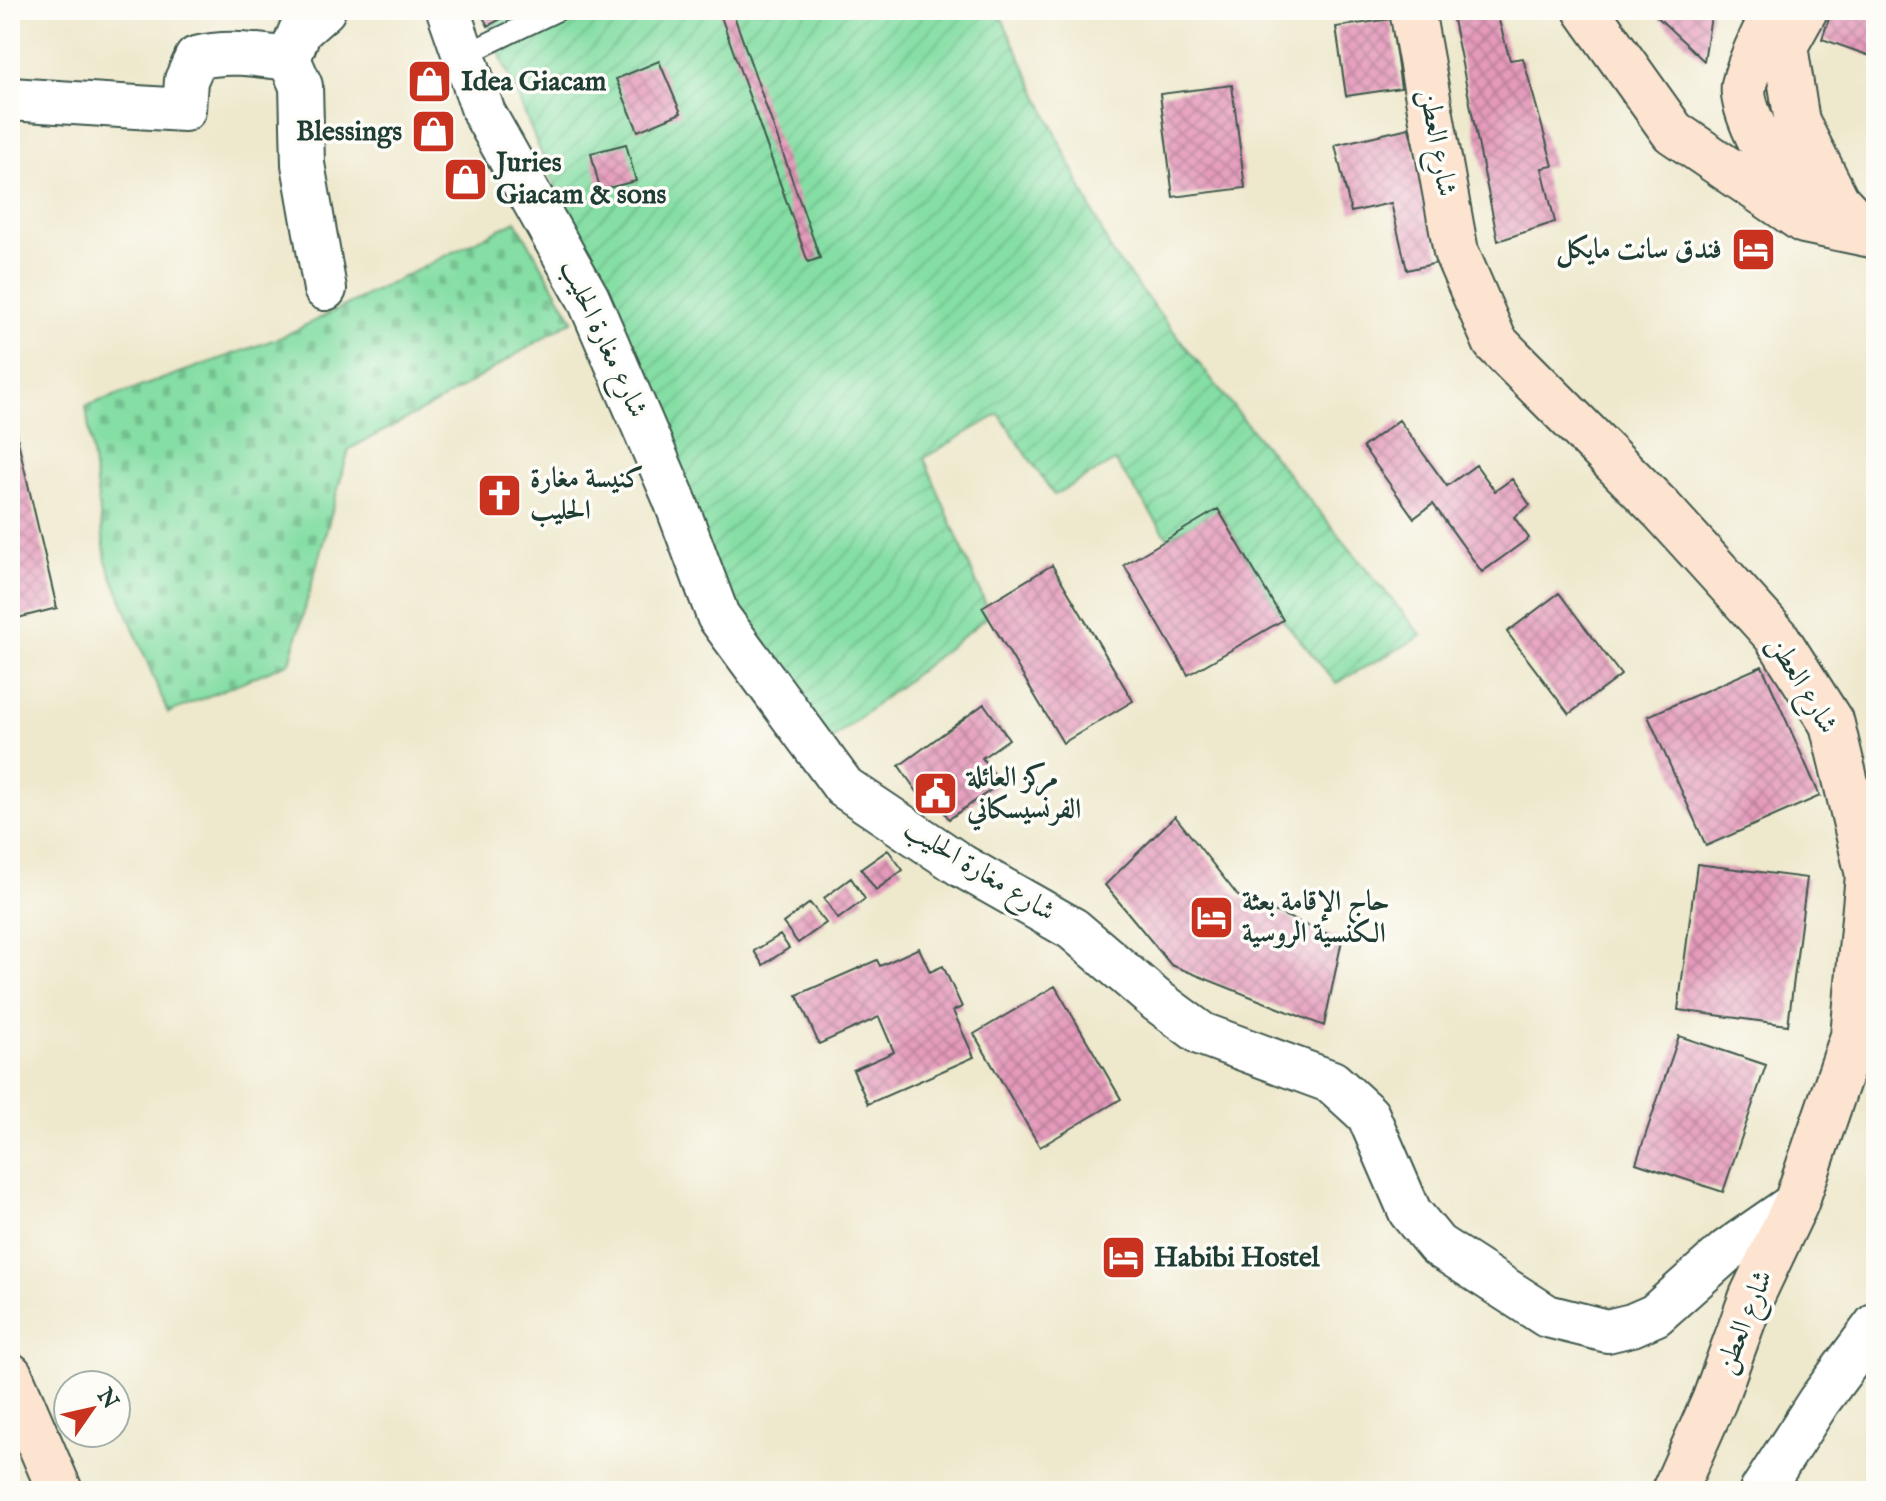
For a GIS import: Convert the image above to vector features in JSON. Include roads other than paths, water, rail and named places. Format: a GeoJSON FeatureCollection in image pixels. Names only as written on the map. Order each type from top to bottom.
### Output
{"type":"FeatureCollection","features":[{"type":"Feature","properties":{"kind":"street"},"geometry":{"type":"LineString","coordinates":[[324,10],[300,31],[289,59],[301,86],[303,164],[325,289]]}},
{"type":"Feature","properties":{"kind":"street","name":"شارع مغارة الحليب"},"geometry":{"type":"LineString","coordinates":[[448,10],[484,113],[542,212],[601,327],[674,498],[718,616],[844,787],[962,866],[1073,929],[1156,1000],[1202,1034],[1332,1082],[1368,1115],[1410,1212],[1437,1245],[1547,1316],[1607,1331],[1655,1315],[1728,1250],[1796,1203]]}},
{"type":"Feature","properties":{"kind":"street","name":"شارع العطن"},"geometry":{"type":"LineString","coordinates":[[1412,10],[1456,252],[1495,342],[1662,510],[1776,636],[1832,724],[1868,875],[1853,1036],[1796,1203],[1752,1296],[1714,1401],[1674,1491]]}},
{"type":"Feature","properties":{"kind":"street"},"geometry":{"type":"LineString","coordinates":[[1586,10],[1673,132],[1804,221],[1872,235]]}},
{"type":"Feature","properties":{"kind":"street"},"geometry":{"type":"LineString","coordinates":[[1673,132],[1722,140],[1766,129],[1779,111],[1781,30]]}},
{"type":"Feature","properties":{"kind":"street"},"geometry":{"type":"LineString","coordinates":[[1781,30],[1743,88],[1747,115],[1804,221]]}},
{"type":"Feature","properties":{"kind":"street"},"geometry":{"type":"LineString","coordinates":[[1781,30],[1797,122],[1837,201],[1872,235]]}},
{"type":"Feature","properties":{"kind":"street"},"geometry":{"type":"LineString","coordinates":[[10,99],[184,110],[186,80],[196,58],[216,53],[289,59]]}},
{"type":"Feature","properties":{"kind":"street"},"geometry":{"type":"LineString","coordinates":[[1761,1491],[1819,1401],[1876,1324]]}},
{"type":"Feature","properties":{"kind":"street"},"geometry":{"type":"LineString","coordinates":[[10,1375],[60,1491]]}},
{"type":"Feature","properties":{"kind":"lane"},"geometry":{"type":"LineString","coordinates":[[462,56],[558,10]]}},
{"type":"Feature","properties":{"kind":"place","name":"Idea Giacam"},"geometry":{"type":"Point","coordinates":[430,82]}},
{"type":"Feature","properties":{"kind":"place","name":"Blessings"},"geometry":{"type":"Point","coordinates":[433,132]}},
{"type":"Feature","properties":{"kind":"place","name":"Juries Giacam & sons"},"geometry":{"type":"Point","coordinates":[465,179]}},
{"type":"Feature","properties":{"kind":"place","name":"فندق سانت مايكل"},"geometry":{"type":"Point","coordinates":[1753,250]}},
{"type":"Feature","properties":{"kind":"place","name":"كنيسة مغارة الحليب"},"geometry":{"type":"Point","coordinates":[499,495]}},
{"type":"Feature","properties":{"kind":"place","name":"مركز العائلة الفرنسيسكاني"},"geometry":{"type":"Point","coordinates":[936,794]}},
{"type":"Feature","properties":{"kind":"place","name":"حاج الإقامة بعثة الكنسية الروسية"},"geometry":{"type":"Point","coordinates":[1211,918]}},
{"type":"Feature","properties":{"kind":"place","name":"Habibi Hostel"},"geometry":{"type":"Point","coordinates":[1123,1258]}}]}
